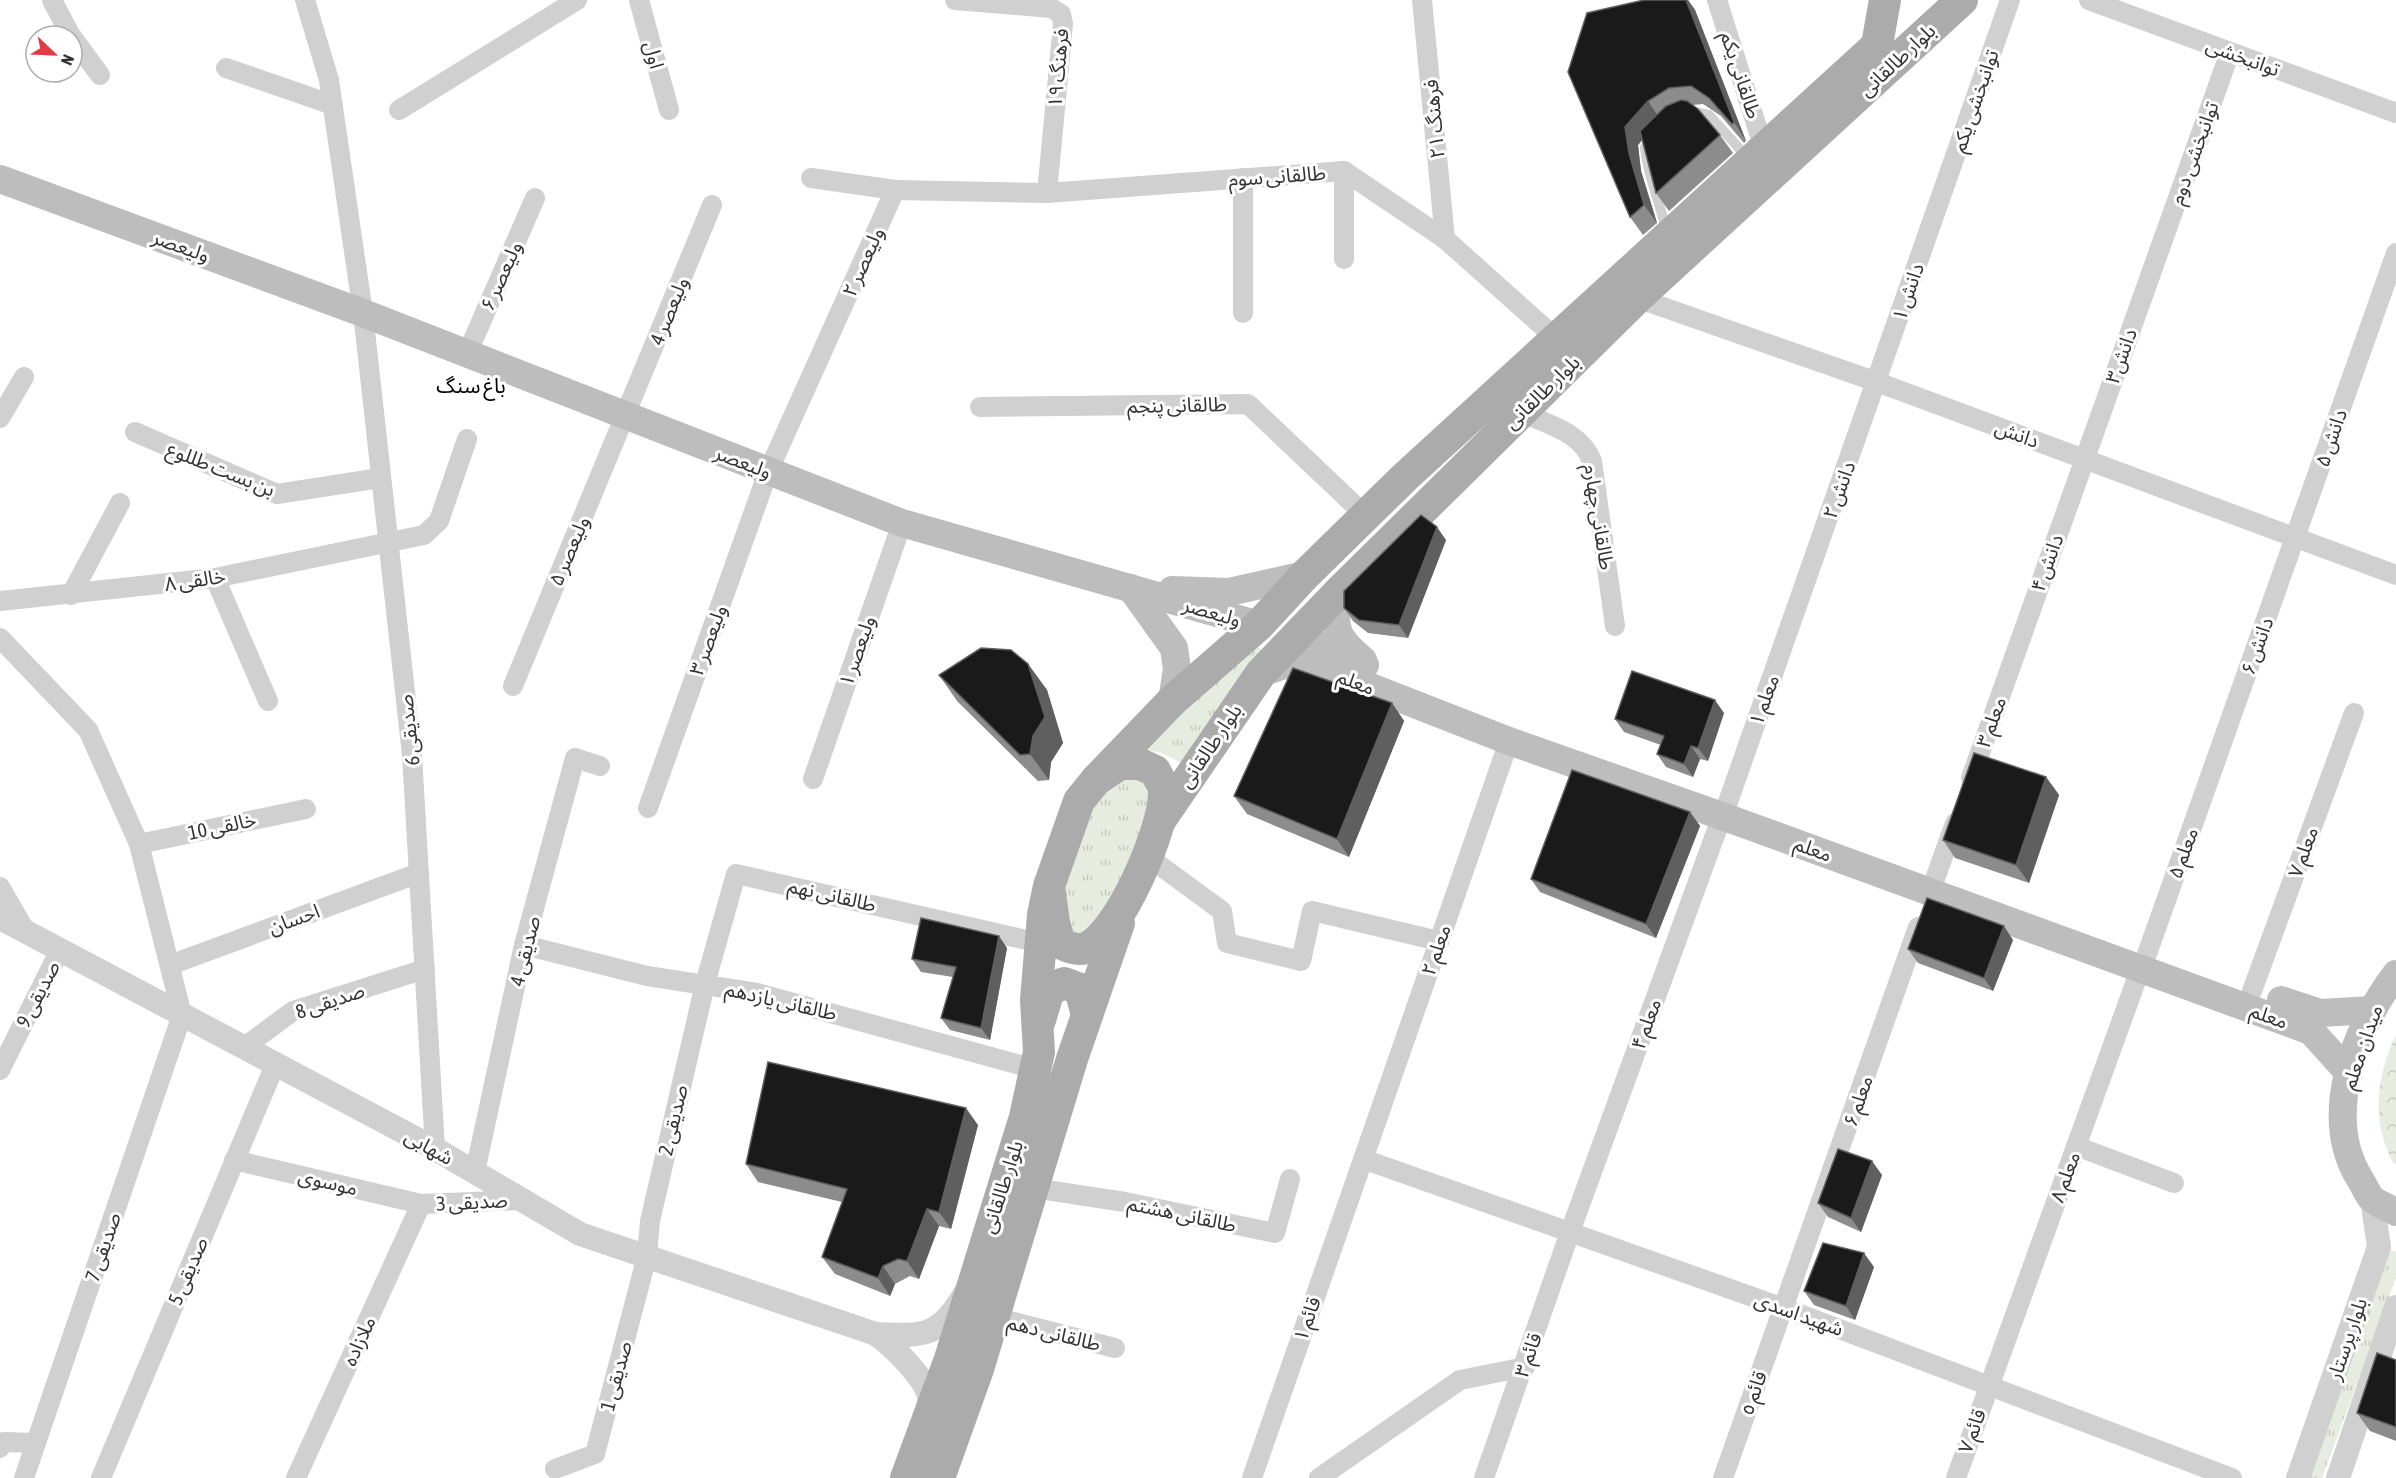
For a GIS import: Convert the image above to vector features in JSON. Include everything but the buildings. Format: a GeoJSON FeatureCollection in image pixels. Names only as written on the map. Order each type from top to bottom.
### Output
{"type":"FeatureCollection","features":[{"type":"Feature","properties":{"kind":"main road","name":"بلوار طالقانی"},"geometry":{"type":"LineString","coordinates":[[906,1478],[926,1429],[1024,1116],[1039,1052],[1036,1000],[1040,943],[1049,886],[1079,801],[1096,780],[1172,701],[1258,626],[1305,575],[1366,516],[1877,45],[1885,0]]}},
{"type":"Feature","properties":{"kind":"main road","name":"بلوار طالقانی"},"geometry":{"type":"LineString","coordinates":[[1161,819],[1261,673],[1337,594],[1637,298],[1962,0]]}},
{"type":"Feature","properties":{"kind":"main road","name":"ولیعصر"},"geometry":{"type":"LineString","coordinates":[[0,179],[363,313],[902,523],[1258,626]]}},
{"type":"Feature","properties":{"kind":"main road"},"geometry":{"type":"LineString","coordinates":[[1131,588],[1229,592],[1305,575]]}},
{"type":"Feature","properties":{"kind":"main road","name":"ولیعصر"},"geometry":{"type":"LineString","coordinates":[[1131,588],[1174,648],[1177,669],[1172,701]]}},
{"type":"Feature","properties":{"kind":"main road"},"geometry":{"type":"LineString","coordinates":[[1337,594],[1336,627],[1344,642],[1374,669]]}},
{"type":"Feature","properties":{"kind":"main road"},"geometry":{"type":"LineString","coordinates":[[1258,626],[1298,636]]}},
{"type":"Feature","properties":{"kind":"main road","name":"معلم"},"geometry":{"type":"LineString","coordinates":[[1298,636],[1374,669],[1725,809],[2144,962],[2311,1031],[2349,1072]]}},
{"type":"Feature","properties":{"kind":"main road","name":"معلم"},"geometry":{"type":"LineString","coordinates":[[1261,673],[1290,663],[1305,664],[1509,741],[1725,809]]}},
{"type":"Feature","properties":{"kind":"main road"},"geometry":{"type":"LineString","coordinates":[[1049,886],[1054,923],[1060,943],[1071,949],[1085,948],[1101,938],[1122,913],[1161,819],[1164,789],[1155,771],[1140,764],[1120,764],[1096,780]]}},
{"type":"Feature","properties":{"kind":"main road","name":"بلوار طالقانی"},"geometry":{"type":"LineString","coordinates":[[939,1478],[954,1440],[994,1317],[1087,1015],[1122,913]]}},
{"type":"Feature","properties":{"kind":"main road","name":"معلم"},"geometry":{"type":"LineString","coordinates":[[2144,962],[2252,991],[2320,1013],[2372,1010]]}},
{"type":"Feature","properties":{"kind":"main road","name":"میدان معلم"},"geometry":{"type":"LineString","coordinates":[[2384,1206],[2352,1167],[2343,1132],[2344,1100],[2349,1072],[2372,1010],[2396,974]]}},
{"type":"Feature","properties":{"kind":"main road"},"geometry":{"type":"LineString","coordinates":[[1038,1027],[1049,990],[1064,983],[1080,990],[1087,1015]]}},
{"type":"Feature","properties":{"kind":"street"},"geometry":{"type":"LineString","coordinates":[[52,0],[65,24]]}},
{"type":"Feature","properties":{"kind":"street"},"geometry":{"type":"LineString","coordinates":[[305,0],[329,80],[363,313]]}},
{"type":"Feature","properties":{"kind":"street"},"geometry":{"type":"LineString","coordinates":[[399,110],[576,0]]}},
{"type":"Feature","properties":{"kind":"street","name":"اول"},"geometry":{"type":"LineString","coordinates":[[639,0],[669,110]]}},
{"type":"Feature","properties":{"kind":"street","name":"فرهنگ ۱۹"},"geometry":{"type":"LineString","coordinates":[[955,0],[1051,8],[1061,14],[1063,24],[1047,193]]}},
{"type":"Feature","properties":{"kind":"street","name":"فرهنگ ۲۱"},"geometry":{"type":"LineString","coordinates":[[1422,0],[1445,239]]}},
{"type":"Feature","properties":{"kind":"street","name":"طالقانی یکم"},"geometry":{"type":"LineString","coordinates":[[1717,0],[1758,155]]}},
{"type":"Feature","properties":{"kind":"street","name":"توانبخشی یکم"},"geometry":{"type":"LineString","coordinates":[[1940,202],[2010,0]]}},
{"type":"Feature","properties":{"kind":"street","name":"توانبخشی"},"geometry":{"type":"LineString","coordinates":[[2090,0],[2396,113]]}},
{"type":"Feature","properties":{"kind":"street","name":"توانبخشی دوم"},"geometry":{"type":"LineString","coordinates":[[2157,254],[2230,52]]}},
{"type":"Feature","properties":{"kind":"street"},"geometry":{"type":"LineString","coordinates":[[84,54],[99,75]]}},
{"type":"Feature","properties":{"kind":"street"},"geometry":{"type":"LineString","coordinates":[[226,68],[333,105]]}},
{"type":"Feature","properties":{"kind":"street"},"geometry":{"type":"LineString","coordinates":[[1344,171],[1344,260]]}},
{"type":"Feature","properties":{"kind":"street","name":"طالقانی سوم"},"geometry":{"type":"LineString","coordinates":[[1047,193],[1344,171],[1445,239],[1557,339]]}},
{"type":"Feature","properties":{"kind":"street"},"geometry":{"type":"LineString","coordinates":[[811,178],[895,190],[1047,193]]}},
{"type":"Feature","properties":{"kind":"street"},"geometry":{"type":"LineString","coordinates":[[1243,178],[1243,313]]}},
{"type":"Feature","properties":{"kind":"street","name":"ولیعصر ٢"},"geometry":{"type":"LineString","coordinates":[[768,472],[895,190]]}},
{"type":"Feature","properties":{"kind":"street","name":"ولیعصر ۶"},"geometry":{"type":"LineString","coordinates":[[467,354],[535,198]]}},
{"type":"Feature","properties":{"kind":"street","name":"دانش ١"},"geometry":{"type":"LineString","coordinates":[[1877,382],[1940,202]]}},
{"type":"Feature","properties":{"kind":"street","name":"ولیعصر 4"},"geometry":{"type":"LineString","coordinates":[[626,416],[712,205]]}},
{"type":"Feature","properties":{"kind":"street","name":"دانش ۵"},"geometry":{"type":"LineString","coordinates":[[2295,538],[2396,253]]}},
{"type":"Feature","properties":{"kind":"street","name":"دانش٣"},"geometry":{"type":"LineString","coordinates":[[2084,459],[2157,254]]}},
{"type":"Feature","properties":{"kind":"street","name":"دانش"},"geometry":{"type":"LineString","coordinates":[[1637,298],[1877,382],[2396,575]]}},
{"type":"Feature","properties":{"kind":"street","name":"صدیقی 6"},"geometry":{"type":"LineString","coordinates":[[363,313],[412,755],[435,1149]]}},
{"type":"Feature","properties":{"kind":"street"},"geometry":{"type":"LineString","coordinates":[[0,418],[24,377]]}},
{"type":"Feature","properties":{"kind":"street","name":"دانش ٢"},"geometry":{"type":"LineString","coordinates":[[1800,597],[1877,382]]}},
{"type":"Feature","properties":{"kind":"street","name":"طالقانی پنجم"},"geometry":{"type":"LineString","coordinates":[[980,407],[1248,404],[1366,516]]}},
{"type":"Feature","properties":{"kind":"street","name":"طالقانی چهارم"},"geometry":{"type":"LineString","coordinates":[[1521,412],[1578,439],[1586,447],[1592,461],[1615,626]]}},
{"type":"Feature","properties":{"kind":"street","name":"ولیعصر ۵"},"geometry":{"type":"LineString","coordinates":[[513,686],[626,416]]}},
{"type":"Feature","properties":{"kind":"street","name":"بن بست طللوع"},"geometry":{"type":"LineString","coordinates":[[135,432],[277,494],[380,478]]}},
{"type":"Feature","properties":{"kind":"street","name":"خالقی ۸"},"geometry":{"type":"LineString","coordinates":[[0,601],[215,578],[424,534],[439,521],[467,439]]}},
{"type":"Feature","properties":{"kind":"street","name":"دانش ۴"},"geometry":{"type":"LineString","coordinates":[[2010,667],[2084,459]]}},
{"type":"Feature","properties":{"kind":"street","name":"ولیعصر ٣"},"geometry":{"type":"LineString","coordinates":[[648,808],[768,472]]}},
{"type":"Feature","properties":{"kind":"street"},"geometry":{"type":"LineString","coordinates":[[71,595],[120,503]]}},
{"type":"Feature","properties":{"kind":"street","name":"ولیعصر ١"},"geometry":{"type":"LineString","coordinates":[[813,779],[902,523]]}},
{"type":"Feature","properties":{"kind":"street","name":"دانش ۶"},"geometry":{"type":"LineString","coordinates":[[2219,753],[2295,538]]}},
{"type":"Feature","properties":{"kind":"street"},"geometry":{"type":"LineString","coordinates":[[215,578],[268,701]]}},
{"type":"Feature","properties":{"kind":"street","name":"معلم ١"},"geometry":{"type":"LineString","coordinates":[[1725,809],[1800,597]]}},
{"type":"Feature","properties":{"kind":"street"},"geometry":{"type":"LineString","coordinates":[[0,638],[88,730],[139,844],[182,1015]]}},
{"type":"Feature","properties":{"kind":"street","name":"معلم ۳"},"geometry":{"type":"LineString","coordinates":[[1933,886],[2010,667]]}},
{"type":"Feature","properties":{"kind":"street","name":"معلم ٧"},"geometry":{"type":"LineString","coordinates":[[2252,991],[2354,713]]}},
{"type":"Feature","properties":{"kind":"street","name":"معلم ٢"},"geometry":{"type":"LineString","coordinates":[[1363,1159],[1509,741]]}},
{"type":"Feature","properties":{"kind":"street","name":"معلم ۵"},"geometry":{"type":"LineString","coordinates":[[2144,962],[2219,753]]}},
{"type":"Feature","properties":{"kind":"street","name":"صدیقی 4"},"geometry":{"type":"LineString","coordinates":[[475,1172],[524,945],[575,758],[600,766]]}},
{"type":"Feature","properties":{"kind":"street","name":"خالقی 10"},"geometry":{"type":"LineString","coordinates":[[139,844],[306,809]]}},
{"type":"Feature","properties":{"kind":"street","name":"معلم ۴"},"geometry":{"type":"LineString","coordinates":[[1570,1232],[1725,809]]}},
{"type":"Feature","properties":{"kind":"street"},"geometry":{"type":"LineString","coordinates":[[1147,856],[1222,911],[1227,943],[1301,961],[1312,911],[1439,940]]}},
{"type":"Feature","properties":{"kind":"street","name":"احسان"},"geometry":{"type":"LineString","coordinates":[[170,964],[419,873]]}},
{"type":"Feature","properties":{"kind":"street","name":"طالقانی نهم"},"geometry":{"type":"LineString","coordinates":[[705,984],[736,874],[1040,943]]}},
{"type":"Feature","properties":{"kind":"street","name":"معلم ۶"},"geometry":{"type":"LineString","coordinates":[[1784,1308],[1933,886]]}},
{"type":"Feature","properties":{"kind":"street"},"geometry":{"type":"LineString","coordinates":[[0,887],[26,932]]}},
{"type":"Feature","properties":{"kind":"street","name":"شهابی"},"geometry":{"type":"LineString","coordinates":[[0,918],[435,1149],[580,1234],[876,1334]]}},
{"type":"Feature","properties":{"kind":"street","name":"طالقانی یازدهم"},"geometry":{"type":"LineString","coordinates":[[524,945],[647,976],[757,993],[1035,1069]]}},
{"type":"Feature","properties":{"kind":"street","name":"صدیقی 9"},"geometry":{"type":"LineString","coordinates":[[0,1070],[5,1049],[60,950]]}},
{"type":"Feature","properties":{"kind":"street","name":"معلم ۸"},"geometry":{"type":"LineString","coordinates":[[1989,1384],[2144,962]]}},
{"type":"Feature","properties":{"kind":"street","name":"صدیقی 8"},"geometry":{"type":"LineString","coordinates":[[243,1048],[294,1011],[425,969]]}},
{"type":"Feature","properties":{"kind":"street","name":"صدیقی 2"},"geometry":{"type":"LineString","coordinates":[[647,1256],[650,1221],[705,984]]}},
{"type":"Feature","properties":{"kind":"street","name":"صدیقی 7"},"geometry":{"type":"LineString","coordinates":[[24,1478],[182,1015]]}},
{"type":"Feature","properties":{"kind":"street","name":"صدیقی 5"},"geometry":{"type":"LineString","coordinates":[[101,1478],[275,1065]]}},
{"type":"Feature","properties":{"kind":"street"},"geometry":{"type":"LineString","coordinates":[[2076,1146],[2174,1183]]}},
{"type":"Feature","properties":{"kind":"street","name":"شهید اسدی"},"geometry":{"type":"LineString","coordinates":[[1363,1159],[1784,1308],[2232,1478]]}},
{"type":"Feature","properties":{"kind":"street","name":"قائم ١"},"geometry":{"type":"LineString","coordinates":[[1252,1478],[1363,1159]]}},
{"type":"Feature","properties":{"kind":"street","name":"موسوی"},"geometry":{"type":"LineString","coordinates":[[234,1160],[422,1204]]}},
{"type":"Feature","properties":{"kind":"street","name":"طالقانی هشتم"},"geometry":{"type":"LineString","coordinates":[[1033,1188],[1125,1202],[1275,1233],[1290,1179]]}},
{"type":"Feature","properties":{"kind":"street","name":"صدیقی 3"},"geometry":{"type":"LineString","coordinates":[[422,1204],[522,1200]]}},
{"type":"Feature","properties":{"kind":"street","name":"ملازاده"},"geometry":{"type":"LineString","coordinates":[[296,1478],[422,1204]]}},
{"type":"Feature","properties":{"kind":"street","name":"بلوار پرستار"},"geometry":{"type":"LineString","coordinates":[[2298,1478],[2379,1247],[2384,1206]]}},
{"type":"Feature","properties":{"kind":"street","name":"قائم ٣"},"geometry":{"type":"LineString","coordinates":[[1484,1478],[1525,1367],[1570,1232]]}},
{"type":"Feature","properties":{"kind":"street","name":"صدیقی 1"},"geometry":{"type":"LineString","coordinates":[[555,1469],[595,1454],[647,1256]]}},
{"type":"Feature","properties":{"kind":"street"},"geometry":{"type":"LineString","coordinates":[[876,1334],[911,1335],[932,1331],[952,1316],[974,1277]]}},
{"type":"Feature","properties":{"kind":"street","name":"بلوار پرستار"},"geometry":{"type":"LineString","coordinates":[[2338,1478],[2396,1307]]}},
{"type":"Feature","properties":{"kind":"street","name":"قائم ٥"},"geometry":{"type":"LineString","coordinates":[[1722,1478],[1784,1308]]}},
{"type":"Feature","properties":{"kind":"street","name":"طالقانی دهم"},"geometry":{"type":"LineString","coordinates":[[994,1317],[1115,1348]]}},
{"type":"Feature","properties":{"kind":"street"},"geometry":{"type":"LineString","coordinates":[[876,1334],[892,1346],[904,1360],[929,1396],[926,1429]]}},
{"type":"Feature","properties":{"kind":"street"},"geometry":{"type":"LineString","coordinates":[[1318,1478],[1460,1380],[1525,1367]]}},
{"type":"Feature","properties":{"kind":"street","name":"قائم ٧"},"geometry":{"type":"LineString","coordinates":[[1956,1478],[1989,1384]]}},
{"type":"Feature","properties":{"kind":"street"},"geometry":{"type":"LineString","coordinates":[[0,1448],[4,1442],[12,1440],[36,1443]]}},
{"type":"Feature","properties":{"kind":"lane"},"geometry":{"type":"LineString","coordinates":[[1681,115],[1689,111],[1709,115],[1758,155]]}},
{"type":"Feature","properties":{"kind":"lane"},"geometry":{"type":"LineString","coordinates":[[1658,132],[1645,147],[1647,173],[1662,211],[1668,237]]}},
{"type":"Feature","properties":{"kind":"green space"},"geometry":{"type":"Polygon","coordinates":[[[1254,646],[1261,649],[1259,660],[1183,764],[1162,753],[1140,748],[1254,646]]]}},
{"type":"Feature","properties":{"kind":"green space"},"geometry":{"type":"Polygon","coordinates":[[[1129,773],[1148,777],[1156,795],[1133,867],[1086,936],[1066,934],[1059,911],[1071,847],[1106,784],[1129,773]]]}},
{"type":"Feature","properties":{"kind":"green space"},"geometry":{"type":"Polygon","coordinates":[[[2396,1035],[2396,1165],[2389,1156],[2382,1135],[2379,1106],[2385,1062],[2396,1035]]]}},
{"type":"Feature","properties":{"kind":"green space"},"geometry":{"type":"Polygon","coordinates":[[[2388,1249],[2396,1252],[2396,1278],[2322,1478],[2310,1478],[2388,1249]]]}},
{"type":"Feature","properties":{"kind":"district","name":"باغ سنگ"},"geometry":{"type":"Point","coordinates":[471,386]}}]}
